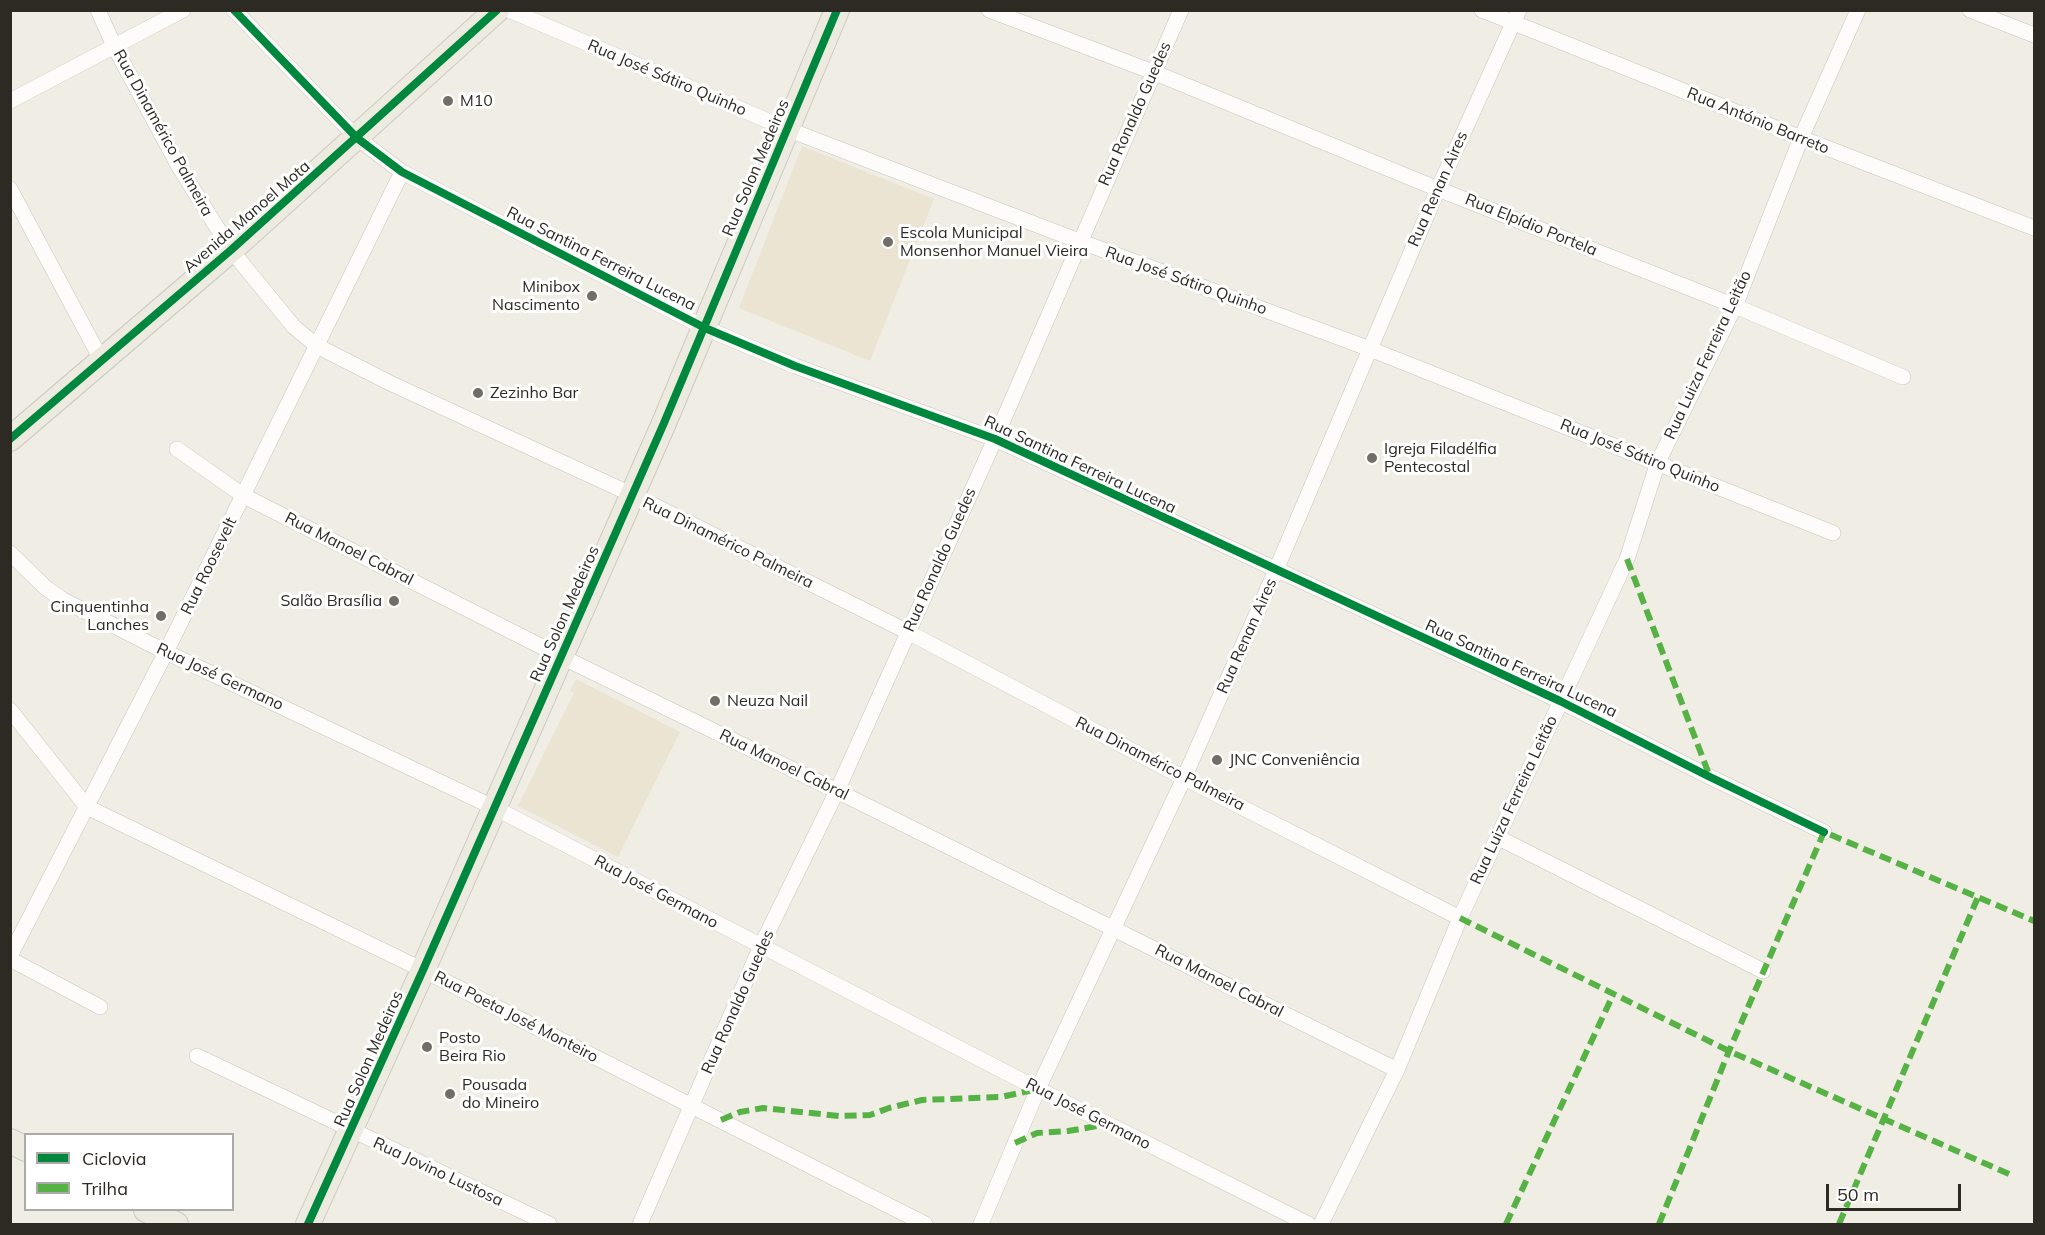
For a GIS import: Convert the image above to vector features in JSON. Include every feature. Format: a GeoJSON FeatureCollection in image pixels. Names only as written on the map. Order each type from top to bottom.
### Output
{"type":"FeatureCollection","features":[{"type":"Feature","properties":{"kind":"main road","name":"Avenida Manoel Mota"},"geometry":{"type":"LineString","coordinates":[[10,439],[231,250],[497,10]]}},
{"type":"Feature","properties":{"kind":"main road","name":"Rua Solon Medeiros"},"geometry":{"type":"LineString","coordinates":[[308,1224],[633,495],[837,10]]}},
{"type":"Feature","properties":{"kind":"main road"},"geometry":{"type":"LineString","coordinates":[[10,1141],[24,1148]]}},
{"type":"Feature","properties":{"kind":"main road"},"geometry":{"type":"LineString","coordinates":[[150,1211],[176,1224]]}},
{"type":"Feature","properties":{"kind":"street","name":"Rua Dinamérico Palmeira"},"geometry":{"type":"LineString","coordinates":[[98,10],[115,48],[183,174],[231,250],[294,327],[318,346],[390,383],[633,495],[908,632],[1184,778],[1460,918]]}},
{"type":"Feature","properties":{"kind":"street"},"geometry":{"type":"LineString","coordinates":[[10,101],[115,48],[183,10]]}},
{"type":"Feature","properties":{"kind":"street","name":"Rua Santina Ferreira Lucena"},"geometry":{"type":"LineString","coordinates":[[234,10],[357,138],[402,172],[705,328],[795,366],[995,439],[1560,701],[1824,832]]}},
{"type":"Feature","properties":{"kind":"street","name":"Rua José Sátiro Quinho"},"geometry":{"type":"LineString","coordinates":[[509,10],[787,129],[1370,350],[1833,533]]}},
{"type":"Feature","properties":{"kind":"street","name":"Rua Elpídio Portela"},"geometry":{"type":"LineString","coordinates":[[989,10],[1153,72],[1438,189],[1734,306],[1903,377]]}},
{"type":"Feature","properties":{"kind":"street","name":"Rua Ronaldo Guedes"},"geometry":{"type":"LineString","coordinates":[[640,1224],[761,946],[837,790],[995,439],[1181,10]]}},
{"type":"Feature","properties":{"kind":"street","name":"Rua António Barreto"},"geometry":{"type":"LineString","coordinates":[[1482,10],[1516,17],[1801,138],[2034,228]]}},
{"type":"Feature","properties":{"kind":"street","name":"Rua Luiza Ferreira Leitão"},"geometry":{"type":"LineString","coordinates":[[1321,1224],[1397,1070],[1460,918],[1627,559],[1658,462],[1734,306],[1801,138],[1858,10]]}},
{"type":"Feature","properties":{"kind":"street"},"geometry":{"type":"LineString","coordinates":[[1970,10],[2034,35]]}},
{"type":"Feature","properties":{"kind":"street","name":"Rua Renan Aires"},"geometry":{"type":"LineString","coordinates":[[981,1224],[1038,1089],[1184,778],[1276,570],[1438,189],[1516,17]]}},
{"type":"Feature","properties":{"kind":"street","name":"Rua Roosevelt"},"geometry":{"type":"LineString","coordinates":[[10,958],[244,496],[402,172]]}},
{"type":"Feature","properties":{"kind":"street"},"geometry":{"type":"LineString","coordinates":[[10,189],[102,361]]}},
{"type":"Feature","properties":{"kind":"street","name":"Rua Manoel Cabral"},"geometry":{"type":"LineString","coordinates":[[177,449],[244,496],[562,657],[837,790],[1397,1070]]}},
{"type":"Feature","properties":{"kind":"street","name":"Rua José Germano"},"geometry":{"type":"LineString","coordinates":[[10,553],[46,588],[63,600],[166,652],[495,808],[1038,1089],[1308,1224]]}},
{"type":"Feature","properties":{"kind":"street","name":"Rua Poeta José Monteiro"},"geometry":{"type":"LineString","coordinates":[[10,710],[87,807],[423,970],[925,1224]]}},
{"type":"Feature","properties":{"kind":"street"},"geometry":{"type":"LineString","coordinates":[[1497,837],[1763,971]]}},
{"type":"Feature","properties":{"kind":"street"},"geometry":{"type":"LineString","coordinates":[[10,958],[100,1007]]}},
{"type":"Feature","properties":{"kind":"street","name":"Rua Jovino Lustosa"},"geometry":{"type":"LineString","coordinates":[[197,1056],[549,1224]]}},
{"type":"Feature","properties":{"kind":"shaded area"},"geometry":{"type":"Polygon","coordinates":[[[802,146],[934,199],[870,361],[739,308],[802,146]]]}},
{"type":"Feature","properties":{"kind":"shaded area"},"geometry":{"type":"Polygon","coordinates":[[[576,679],[680,732],[618,857],[518,806],[574,693],[570,691],[576,679]]]}},
{"type":"Feature","properties":{"kind":"marked path"},"geometry":{"type":"LineString","coordinates":[[1627,559],[1710,777]]}},
{"type":"Feature","properties":{"kind":"marked path"},"geometry":{"type":"LineString","coordinates":[[1659,1224],[1729,1051],[1824,832],[2034,921]]}},
{"type":"Feature","properties":{"kind":"marked path"},"geometry":{"type":"LineString","coordinates":[[1839,1224],[1978,897]]}},
{"type":"Feature","properties":{"kind":"marked path"},"geometry":{"type":"LineString","coordinates":[[1460,918],[1729,1051],[2009,1174]]}},
{"type":"Feature","properties":{"kind":"marked path"},"geometry":{"type":"LineString","coordinates":[[1506,1224],[1613,995]]}},
{"type":"Feature","properties":{"kind":"marked path"},"geometry":{"type":"LineString","coordinates":[[721,1120],[740,1112],[763,1108],[839,1116],[870,1115],[922,1100],[1001,1097],[1038,1089]]}},
{"type":"Feature","properties":{"kind":"marked path"},"geometry":{"type":"LineString","coordinates":[[1015,1143],[1037,1133],[1068,1131],[1109,1124]]}},
{"type":"Feature","properties":{"kind":"cycle path"},"geometry":{"type":"LineString","coordinates":[[234,10],[357,138],[402,172],[705,328],[795,366],[995,439],[1560,701],[1824,832]]}},
{"type":"Feature","properties":{"kind":"cycle path"},"geometry":{"type":"LineString","coordinates":[[10,439],[231,250],[497,10]]}},
{"type":"Feature","properties":{"kind":"cycle path"},"geometry":{"type":"LineString","coordinates":[[308,1224],[423,970],[664,423],[837,10]]}},
{"type":"Feature","properties":{"kind":"place","name":"M10"},"geometry":{"type":"Point","coordinates":[448,101]}},
{"type":"Feature","properties":{"kind":"place","name":"Escola Municipal Monsenhor Manuel Vieira"},"geometry":{"type":"Point","coordinates":[888,242]}},
{"type":"Feature","properties":{"kind":"place","name":"Minibox Nascimento"},"geometry":{"type":"Point","coordinates":[592,296]}},
{"type":"Feature","properties":{"kind":"place","name":"Zezinho Bar"},"geometry":{"type":"Point","coordinates":[478,393]}},
{"type":"Feature","properties":{"kind":"place","name":"Igreja Filadélfia Pentecostal"},"geometry":{"type":"Point","coordinates":[1372,458]}},
{"type":"Feature","properties":{"kind":"place","name":"Salão Brasília"},"geometry":{"type":"Point","coordinates":[394,601]}},
{"type":"Feature","properties":{"kind":"place","name":"Cinquentinha Lanches"},"geometry":{"type":"Point","coordinates":[161,616]}},
{"type":"Feature","properties":{"kind":"place","name":"Neuza Nail"},"geometry":{"type":"Point","coordinates":[715,701]}},
{"type":"Feature","properties":{"kind":"place","name":"JNC Conveniência"},"geometry":{"type":"Point","coordinates":[1217,760]}},
{"type":"Feature","properties":{"kind":"place","name":"Posto Beira Rio"},"geometry":{"type":"Point","coordinates":[427,1047]}},
{"type":"Feature","properties":{"kind":"place","name":"Pousada do Mineiro"},"geometry":{"type":"Point","coordinates":[450,1094]}}]}
